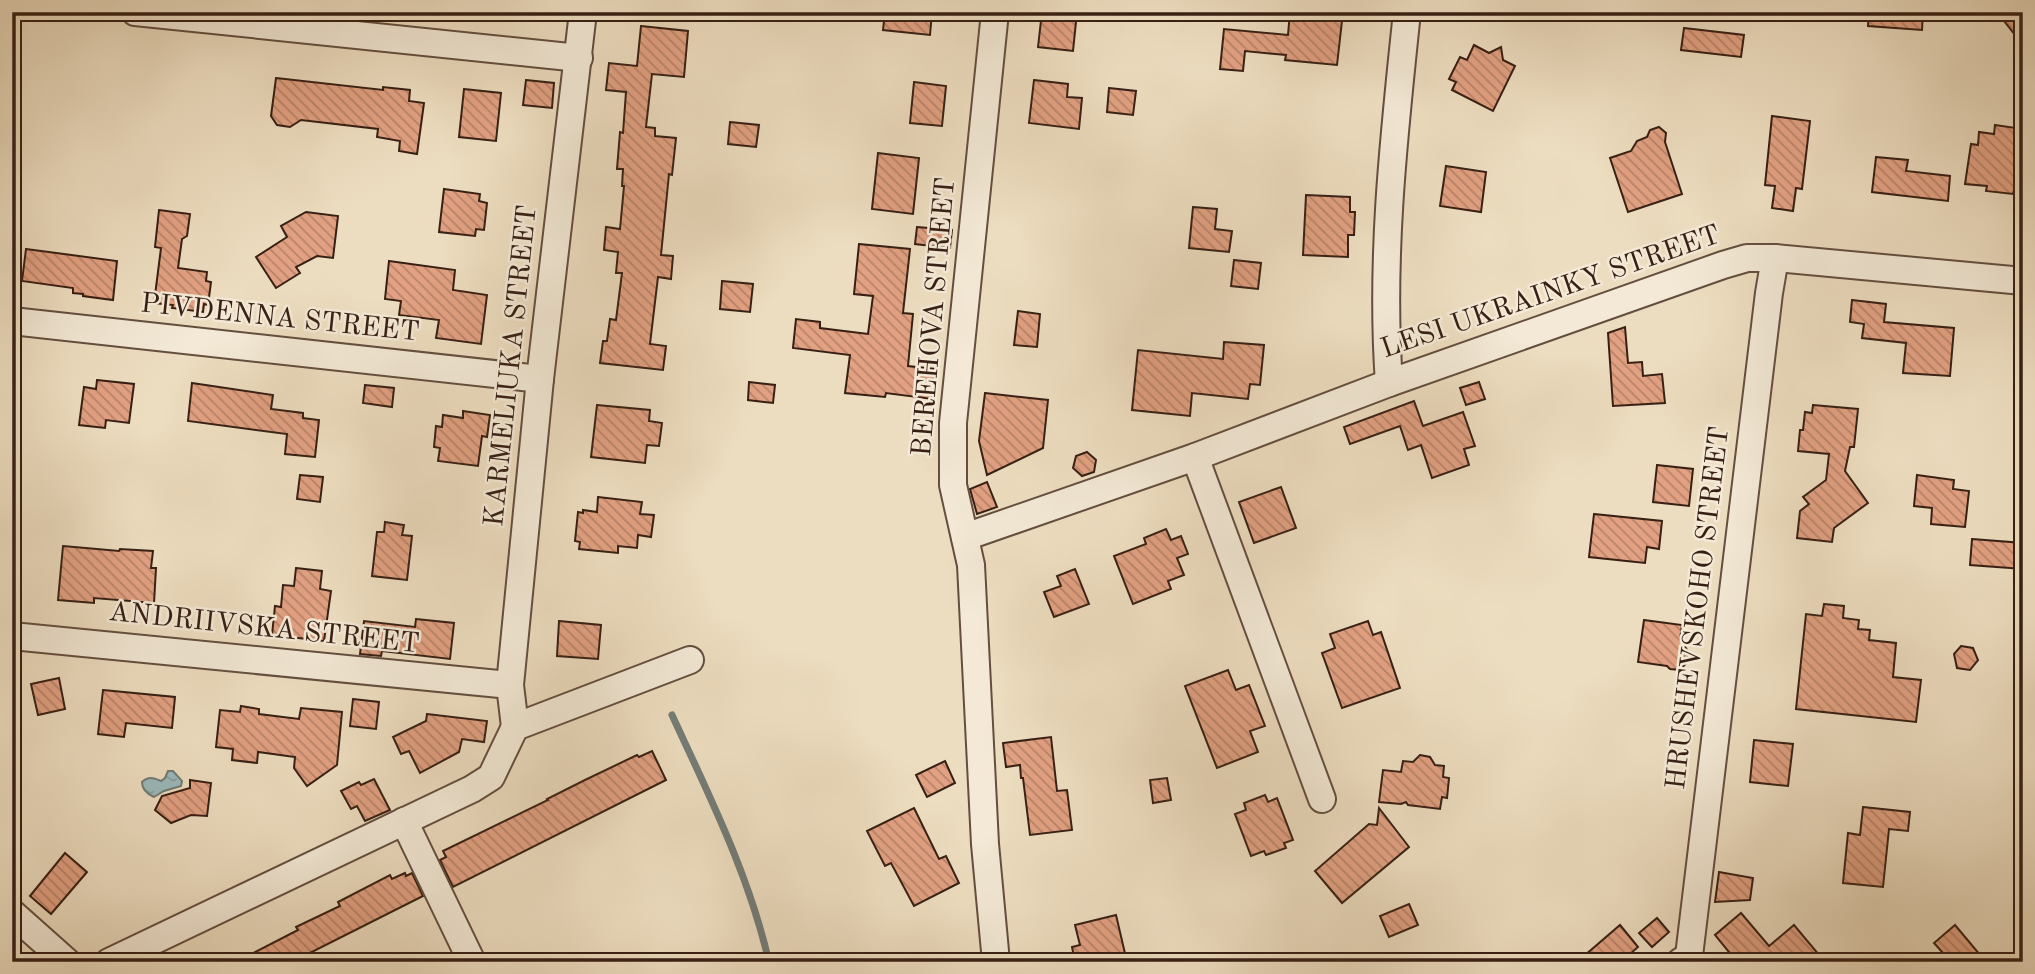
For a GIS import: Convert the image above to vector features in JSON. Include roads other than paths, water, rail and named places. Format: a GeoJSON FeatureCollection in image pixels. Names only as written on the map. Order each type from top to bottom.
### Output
{"type":"FeatureCollection","features":[{"type":"Feature","properties":{"kind":"street"},"geometry":{"type":"LineString","coordinates":[[135,12],[579,58]]}},
{"type":"Feature","properties":{"kind":"street","name":"KARMELIUKA STREET"},"geometry":{"type":"LineString","coordinates":[[515,727],[510,685],[540,379],[583,12]]}},
{"type":"Feature","properties":{"kind":"street","name":"BEREHOVA STREET"},"geometry":{"type":"LineString","coordinates":[[995,12],[953,423],[953,485],[971,565],[985,844],[996,962]]}},
{"type":"Feature","properties":{"kind":"street"},"geometry":{"type":"LineString","coordinates":[[1389,383],[1386,303],[1390,185],[1407,12]]}},
{"type":"Feature","properties":{"kind":"street","name":"LESI UKRAINKY STREET"},"geometry":{"type":"LineString","coordinates":[[965,537],[1195,457],[1389,383],[1747,258],[1775,258],[2023,281]]}},
{"type":"Feature","properties":{"kind":"street","name":"HRUSHEVSKOHO STREET"},"geometry":{"type":"LineString","coordinates":[[1688,960],[1775,258]]}},
{"type":"Feature","properties":{"kind":"street","name":"PIVDENNA STREET"},"geometry":{"type":"LineString","coordinates":[[12,321],[540,379]]}},
{"type":"Feature","properties":{"kind":"street"},"geometry":{"type":"LineString","coordinates":[[1195,457],[1322,799]]}},
{"type":"Feature","properties":{"kind":"street","name":"ANDRIIVSKA STREET"},"geometry":{"type":"LineString","coordinates":[[12,636],[510,685]]}},
{"type":"Feature","properties":{"kind":"street"},"geometry":{"type":"LineString","coordinates":[[108,962],[472,789],[491,777],[515,727],[690,660]]}},
{"type":"Feature","properties":{"kind":"street"},"geometry":{"type":"LineString","coordinates":[[404,821],[472,962]]}},
{"type":"Feature","properties":{"kind":"street"},"geometry":{"type":"LineString","coordinates":[[12,913],[67,962]]}},
{"type":"Feature","properties":{"kind":"water"},"geometry":{"type":"Polygon","coordinates":[[[168,771],[173,771],[182,781],[181,786],[154,797],[149,795],[142,782],[151,778],[161,781],[168,771]]]}},
{"type":"Feature","properties":{"kind":"waterway"},"geometry":{"type":"LineString","coordinates":[[672,715],[714,805],[739,867],[751,898],[769,962]]}}]}
